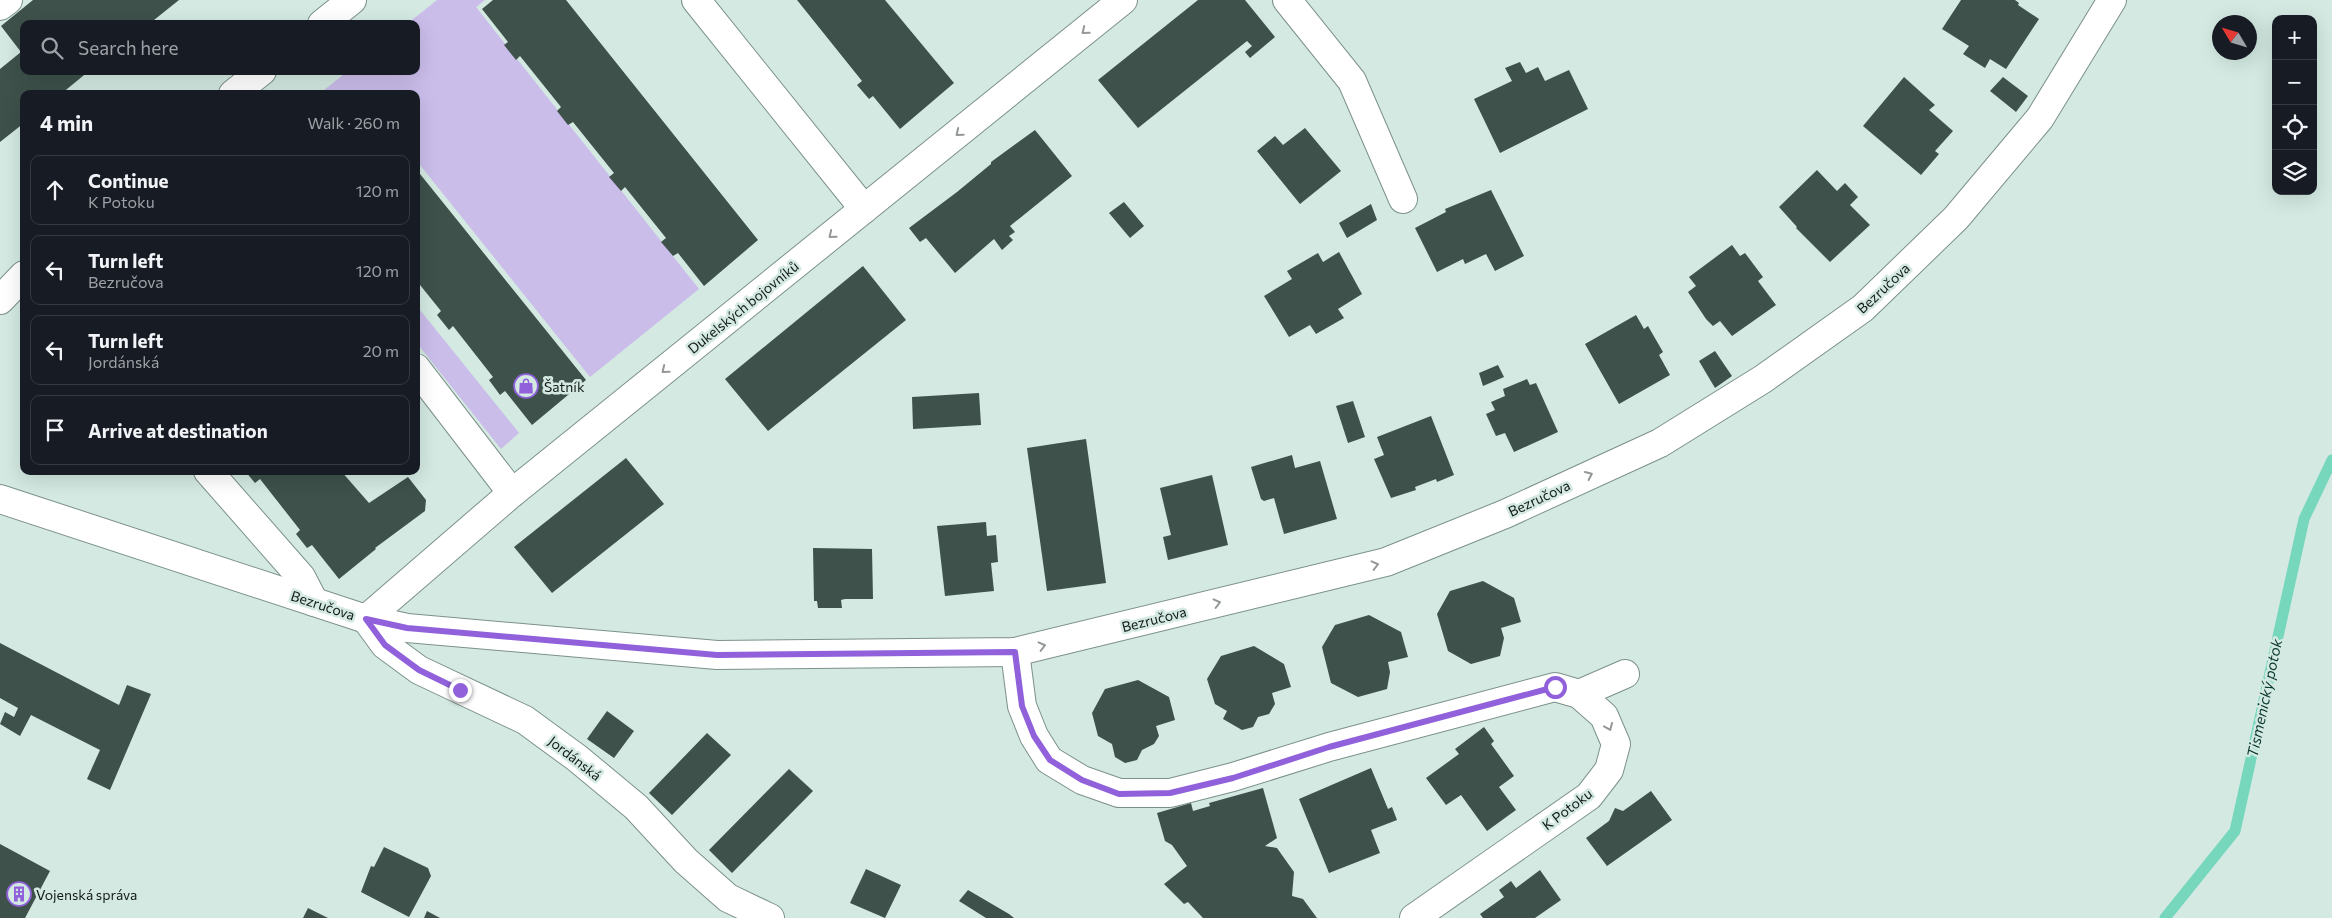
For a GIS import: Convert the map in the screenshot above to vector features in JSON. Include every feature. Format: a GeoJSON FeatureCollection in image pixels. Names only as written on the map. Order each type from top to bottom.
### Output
{"type":"FeatureCollection","features":[{"type":"Feature","properties":{"kind":"street"},"geometry":{"type":"LineString","coordinates":[[0,6],[8,0]]}},
{"type":"Feature","properties":{"kind":"street"},"geometry":{"type":"LineString","coordinates":[[327,20],[352,0]]}},
{"type":"Feature","properties":{"kind":"street"},"geometry":{"type":"LineString","coordinates":[[696,0],[864,210]]}},
{"type":"Feature","properties":{"kind":"street","name":"Dukelských bojovníků"},"geometry":{"type":"LineString","coordinates":[[366,619],[512,493],[1123,0]]}},
{"type":"Feature","properties":{"kind":"street"},"geometry":{"type":"LineString","coordinates":[[1287,0],[1352,81],[1402,199]]}},
{"type":"Feature","properties":{"kind":"street","name":"Bezručova"},"geometry":{"type":"LineString","coordinates":[[0,499],[366,619],[407,628],[717,655],[1015,652],[1386,562],[1505,514],[1660,442],[1763,379],[1863,308],[1949,225],[2040,118],[2112,0]]}},
{"type":"Feature","properties":{"kind":"street"},"geometry":{"type":"LineString","coordinates":[[238,90],[257,75]]}},
{"type":"Feature","properties":{"kind":"street"},"geometry":{"type":"LineString","coordinates":[[0,300],[20,279]]}},
{"type":"Feature","properties":{"kind":"street"},"geometry":{"type":"LineString","coordinates":[[420,373],[512,493]]}},
{"type":"Feature","properties":{"kind":"street"},"geometry":{"type":"LineString","coordinates":[[212,475],[301,577],[314,602]]}},
{"type":"Feature","properties":{"kind":"street","name":"Jordánská"},"geometry":{"type":"LineString","coordinates":[[366,619],[385,645],[419,670],[525,720],[577,758],[636,807],[686,861],[728,898],[770,918]]}},
{"type":"Feature","properties":{"kind":"street","name":"K Potoku"},"geometry":{"type":"LineString","coordinates":[[1015,652],[1022,706],[1034,736],[1050,760],[1082,780],[1119,794],[1170,793],[1233,778],[1329,747],[1555,687],[1579,694],[1604,716],[1616,744],[1609,770],[1589,796],[1414,918]]}},
{"type":"Feature","properties":{"kind":"street"},"geometry":{"type":"LineString","coordinates":[[1579,694],[1625,674]]}},
{"type":"Feature","properties":{"kind":"shaded area"},"geometry":{"type":"Polygon","coordinates":[[[437,0],[485,0],[476,7],[699,289],[590,377],[420,165],[420,90],[324,90],[343,75],[420,75],[420,20],[412,20],[437,0]]]}},
{"type":"Feature","properties":{"kind":"shaded area"},"geometry":{"type":"Polygon","coordinates":[[[420,310],[519,433],[501,449],[420,347],[420,310]]]}},
{"type":"Feature","properties":{"kind":"building"},"geometry":{"type":"Polygon","coordinates":[[[33,0],[179,0],[154,20],[20,20],[20,51],[1,26],[33,0]]]}},
{"type":"Feature","properties":{"kind":"building"},"geometry":{"type":"Polygon","coordinates":[[[493,0],[566,0],[758,240],[704,286],[678,253],[673,256],[661,242],[666,238],[625,187],[621,191],[609,177],[614,173],[573,122],[568,125],[557,111],[561,107],[520,56],[516,60],[504,45],[508,42],[482,9],[493,0]]]}},
{"type":"Feature","properties":{"kind":"building"},"geometry":{"type":"Polygon","coordinates":[[[797,0],[885,0],[954,83],[900,129],[873,96],[869,99],[857,85],[862,81],[797,0]]]}},
{"type":"Feature","properties":{"kind":"building"},"geometry":{"type":"Polygon","coordinates":[[[1198,0],[1245,0],[1275,37],[1250,58],[1245,52],[1252,46],[1247,41],[1138,128],[1098,80],[1198,0]]]}},
{"type":"Feature","properties":{"kind":"building"},"geometry":{"type":"Polygon","coordinates":[[[1961,0],[2015,0],[2019,3],[2018,5],[2039,19],[2006,69],[1990,59],[1985,68],[1963,54],[1969,46],[1942,29],[1961,0]]]}},
{"type":"Feature","properties":{"kind":"building"},"geometry":{"type":"Polygon","coordinates":[[[20,53],[20,75],[84,75],[66,90],[20,90],[20,126],[0,142],[0,69],[20,53]]]}},
{"type":"Feature","properties":{"kind":"building"},"geometry":{"type":"Polygon","coordinates":[[[1520,62],[1526,73],[1538,67],[1545,81],[1569,70],[1588,109],[1500,153],[1474,99],[1512,81],[1505,68],[1520,62]]]}},
{"type":"Feature","properties":{"kind":"building"},"geometry":{"type":"Polygon","coordinates":[[[1904,77],[1935,105],[1929,110],[1953,131],[1935,151],[1939,154],[1921,175],[1863,126],[1904,77]]]}},
{"type":"Feature","properties":{"kind":"building"},"geometry":{"type":"Polygon","coordinates":[[[2003,77],[2028,96],[2016,112],[1990,91],[2003,77]]]}},
{"type":"Feature","properties":{"kind":"building"},"geometry":{"type":"Polygon","coordinates":[[[1305,128],[1341,171],[1300,204],[1257,151],[1275,136],[1283,145],[1305,128]]]}},
{"type":"Feature","properties":{"kind":"building"},"geometry":{"type":"Polygon","coordinates":[[[1035,130],[1072,176],[1010,226],[1015,232],[1009,236],[1013,240],[1002,250],[994,239],[955,273],[926,238],[920,242],[909,228],[957,192],[991,162],[1035,130]]]}},
{"type":"Feature","properties":{"kind":"building"},"geometry":{"type":"Polygon","coordinates":[[[1817,170],[1837,191],[1845,183],[1858,197],[1850,205],[1870,225],[1830,262],[1796,228],[1779,207],[1817,170]]]}},
{"type":"Feature","properties":{"kind":"building"},"geometry":{"type":"Polygon","coordinates":[[[420,174],[586,380],[532,425],[505,391],[500,395],[489,380],[493,377],[453,326],[449,330],[437,315],[441,311],[420,285],[420,174]]]}},
{"type":"Feature","properties":{"kind":"building"},"geometry":{"type":"Polygon","coordinates":[[[1491,190],[1524,256],[1495,271],[1486,254],[1465,264],[1463,259],[1437,272],[1415,228],[1446,212],[1445,209],[1491,190]]]}},
{"type":"Feature","properties":{"kind":"building"},"geometry":{"type":"Polygon","coordinates":[[[1124,202],[1144,226],[1130,238],[1109,213],[1124,202]]]}},
{"type":"Feature","properties":{"kind":"building"},"geometry":{"type":"Polygon","coordinates":[[[1371,204],[1377,220],[1347,238],[1339,223],[1371,204]]]}},
{"type":"Feature","properties":{"kind":"building"},"geometry":{"type":"Polygon","coordinates":[[[1732,245],[1740,256],[1745,253],[1763,277],[1758,281],[1776,305],[1732,336],[1720,321],[1713,326],[1706,319],[1688,292],[1696,286],[1689,277],[1732,245]]]}},
{"type":"Feature","properties":{"kind":"building"},"geometry":{"type":"Polygon","coordinates":[[[1339,252],[1362,294],[1338,309],[1344,318],[1316,334],[1310,325],[1289,337],[1264,296],[1292,279],[1287,271],[1318,253],[1323,262],[1339,252]]]}},
{"type":"Feature","properties":{"kind":"building"},"geometry":{"type":"Polygon","coordinates":[[[863,266],[906,320],[768,431],[725,379],[863,266]]]}},
{"type":"Feature","properties":{"kind":"building"},"geometry":{"type":"Polygon","coordinates":[[[1636,315],[1644,329],[1648,326],[1663,352],[1659,355],[1670,375],[1619,404],[1585,344],[1636,315]]]}},
{"type":"Feature","properties":{"kind":"building"},"geometry":{"type":"Polygon","coordinates":[[[1715,351],[1732,376],[1715,388],[1699,361],[1715,351]]]}},
{"type":"Feature","properties":{"kind":"building"},"geometry":{"type":"Polygon","coordinates":[[[1498,365],[1504,377],[1483,386],[1479,373],[1498,365]]]}},
{"type":"Feature","properties":{"kind":"building"},"geometry":{"type":"Polygon","coordinates":[[[1527,379],[1530,385],[1536,383],[1558,432],[1514,452],[1505,433],[1496,436],[1486,414],[1495,410],[1491,402],[1505,396],[1503,389],[1527,379]]]}},
{"type":"Feature","properties":{"kind":"building"},"geometry":{"type":"Polygon","coordinates":[[[979,393],[981,425],[913,429],[912,397],[979,393]]]}},
{"type":"Feature","properties":{"kind":"building"},"geometry":{"type":"Polygon","coordinates":[[[1353,401],[1365,437],[1348,443],[1336,406],[1353,401]]]}},
{"type":"Feature","properties":{"kind":"building"},"geometry":{"type":"Polygon","coordinates":[[[1431,416],[1454,475],[1437,482],[1436,479],[1415,487],[1416,490],[1391,498],[1374,459],[1384,455],[1377,437],[1431,416]]]}},
{"type":"Feature","properties":{"kind":"building"},"geometry":{"type":"Polygon","coordinates":[[[1086,439],[1106,583],[1047,591],[1027,448],[1086,439]]]}},
{"type":"Feature","properties":{"kind":"building"},"geometry":{"type":"Polygon","coordinates":[[[1292,455],[1295,468],[1320,461],[1337,519],[1284,534],[1274,498],[1264,501],[1261,499],[1251,467],[1292,455]]]}},
{"type":"Feature","properties":{"kind":"building"},"geometry":{"type":"Polygon","coordinates":[[[626,458],[664,504],[552,593],[514,547],[626,458]]]}},
{"type":"Feature","properties":{"kind":"building"},"geometry":{"type":"Polygon","coordinates":[[[248,475],[344,475],[369,503],[408,477],[426,500],[425,511],[375,548],[339,579],[312,545],[307,548],[296,534],[300,530],[260,479],[255,483],[248,475]]]}},
{"type":"Feature","properties":{"kind":"building"},"geometry":{"type":"Polygon","coordinates":[[[1212,475],[1228,545],[1168,560],[1163,537],[1171,535],[1160,488],[1212,475]]]}},
{"type":"Feature","properties":{"kind":"building"},"geometry":{"type":"Polygon","coordinates":[[[986,522],[987,536],[996,535],[998,562],[991,563],[994,591],[945,596],[937,526],[986,522]]]}},
{"type":"Feature","properties":{"kind":"building"},"geometry":{"type":"Polygon","coordinates":[[[813,548],[872,549],[873,599],[845,599],[841,600],[842,608],[818,608],[817,601],[814,601],[813,548]]]}},
{"type":"Feature","properties":{"kind":"building"},"geometry":{"type":"Polygon","coordinates":[[[1483,581],[1514,598],[1521,622],[1501,628],[1504,638],[1500,656],[1471,664],[1448,651],[1437,614],[1450,591],[1483,581]]]}},
{"type":"Feature","properties":{"kind":"building"},"geometry":{"type":"Polygon","coordinates":[[[1369,615],[1401,632],[1408,657],[1388,662],[1390,672],[1387,689],[1358,697],[1331,683],[1322,647],[1335,625],[1369,615]]]}},
{"type":"Feature","properties":{"kind":"building"},"geometry":{"type":"Polygon","coordinates":[[[0,643],[119,705],[127,685],[151,694],[110,790],[87,779],[100,750],[31,715],[20,736],[0,724],[5,712],[14,717],[18,708],[0,698],[0,643]]]}},
{"type":"Feature","properties":{"kind":"building"},"geometry":{"type":"Polygon","coordinates":[[[1254,646],[1284,664],[1291,687],[1272,693],[1275,704],[1269,714],[1258,717],[1253,727],[1242,730],[1223,719],[1227,711],[1215,704],[1207,679],[1221,656],[1254,646]]]}},
{"type":"Feature","properties":{"kind":"building"},"geometry":{"type":"Polygon","coordinates":[[[1138,680],[1169,697],[1175,720],[1156,726],[1159,736],[1154,744],[1142,750],[1137,760],[1125,763],[1115,757],[1112,744],[1098,736],[1092,713],[1105,689],[1138,680]]]}},
{"type":"Feature","properties":{"kind":"building"},"geometry":{"type":"Polygon","coordinates":[[[607,711],[634,731],[614,758],[587,739],[607,711]]]}},
{"type":"Feature","properties":{"kind":"building"},"geometry":{"type":"Polygon","coordinates":[[[1484,727],[1494,741],[1491,744],[1514,776],[1499,787],[1516,810],[1487,831],[1461,795],[1446,805],[1426,778],[1459,754],[1455,749],[1484,727]]]}},
{"type":"Feature","properties":{"kind":"building"},"geometry":{"type":"Polygon","coordinates":[[[707,733],[731,755],[672,815],[649,793],[707,733]]]}},
{"type":"Feature","properties":{"kind":"building"},"geometry":{"type":"Polygon","coordinates":[[[1371,768],[1388,809],[1392,807],[1397,820],[1371,830],[1380,853],[1329,873],[1299,799],[1371,768]]]}},
{"type":"Feature","properties":{"kind":"building"},"geometry":{"type":"Polygon","coordinates":[[[789,769],[813,791],[732,873],[709,850],[789,769]]]}},
{"type":"Feature","properties":{"kind":"building"},"geometry":{"type":"Polygon","coordinates":[[[1263,788],[1277,838],[1265,846],[1277,848],[1294,872],[1292,896],[1303,899],[1317,918],[1203,918],[1188,902],[1184,904],[1164,884],[1187,866],[1172,845],[1165,841],[1157,813],[1191,803],[1193,811],[1210,806],[1209,803],[1263,788]]]}},
{"type":"Feature","properties":{"kind":"building"},"geometry":{"type":"Polygon","coordinates":[[[1651,791],[1672,820],[1607,866],[1586,838],[1609,821],[1615,808],[1623,811],[1651,791]]]}},
{"type":"Feature","properties":{"kind":"building","name":"Vojenská správa"},"geometry":{"type":"Polygon","coordinates":[[[0,844],[50,871],[25,918],[0,918],[0,844]]]}},
{"type":"Feature","properties":{"kind":"building"},"geometry":{"type":"Polygon","coordinates":[[[384,847],[428,868],[431,876],[409,917],[361,892],[371,866],[374,867],[384,847]]]}},
{"type":"Feature","properties":{"kind":"building"},"geometry":{"type":"Polygon","coordinates":[[[866,869],[901,885],[885,918],[850,903],[866,869]]]}},
{"type":"Feature","properties":{"kind":"building"},"geometry":{"type":"Polygon","coordinates":[[[1540,870],[1561,900],[1535,918],[1483,918],[1480,914],[1504,897],[1499,890],[1511,881],[1516,888],[1540,870]]]}},
{"type":"Feature","properties":{"kind":"building"},"geometry":{"type":"Polygon","coordinates":[[[968,890],[1014,918],[986,918],[959,901],[968,890]]]}},
{"type":"Feature","properties":{"kind":"building"},"geometry":{"type":"Polygon","coordinates":[[[308,908],[328,918],[303,918],[308,908]]]}},
{"type":"Feature","properties":{"kind":"building"},"geometry":{"type":"Polygon","coordinates":[[[427,911],[440,918],[424,918],[427,911]]]}},
{"type":"Feature","properties":{"kind":"waterway","name":"Tismenický potok"},"geometry":{"type":"LineString","coordinates":[[2165,918],[2235,831],[2304,519],[2332,460]]}},
{"type":"Feature","properties":{"kind":"place","name":"Šatník"},"geometry":{"type":"Point","coordinates":[526,386]}},
{"type":"Feature","properties":{"kind":"place","name":"Vojenská správa"},"geometry":{"type":"Point","coordinates":[19,894]}},
{"type":"Feature","properties":{"kind":"route"},"geometry":{"type":"LineString","coordinates":[[460,690],[419,670],[385,645],[366,619],[407,628],[717,655],[1015,652],[1022,706],[1034,736],[1050,760],[1082,780],[1119,794],[1170,793],[1233,778],[1329,747],[1555,687]]}}]}
